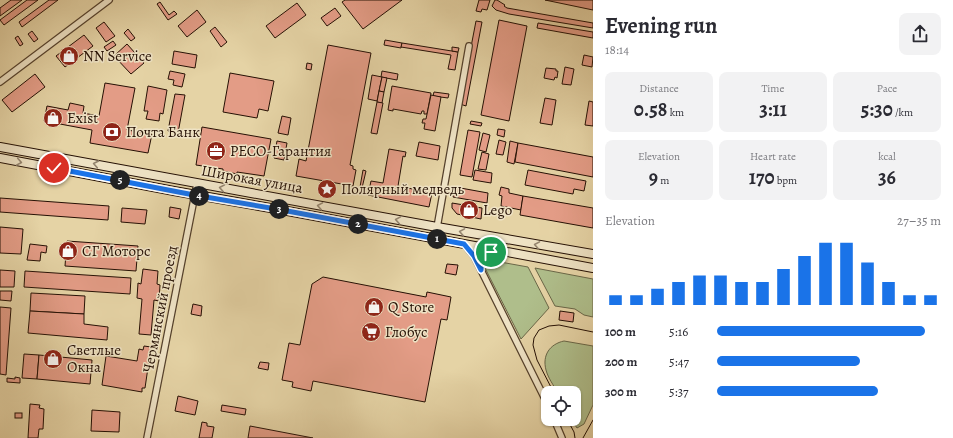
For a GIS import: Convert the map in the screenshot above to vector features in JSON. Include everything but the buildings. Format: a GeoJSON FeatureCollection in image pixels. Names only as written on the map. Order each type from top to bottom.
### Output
{"type":"FeatureCollection","features":[{"type":"Feature","properties":{"kind":"main road","name":"Широкая улица"},"geometry":{"type":"LineString","coordinates":[[1,151],[160,177],[593,254]]}},
{"type":"Feature","properties":{"kind":"main road","name":"Широкая улица"},"geometry":{"type":"LineString","coordinates":[[1,151],[194,195],[593,268]]}},
{"type":"Feature","properties":{"kind":"main road"},"geometry":{"type":"LineString","coordinates":[[160,177],[166,185],[164,188],[160,188]]}},
{"type":"Feature","properties":{"kind":"street"},"geometry":{"type":"LineString","coordinates":[[0,82],[109,0]]}},
{"type":"Feature","properties":{"kind":"street"},"geometry":{"type":"LineString","coordinates":[[435,239],[469,46]]}},
{"type":"Feature","properties":{"kind":"street","name":"Чермянский проезд"},"geometry":{"type":"LineString","coordinates":[[147,438],[197,184]]}},
{"type":"Feature","properties":{"kind":"street"},"geometry":{"type":"LineString","coordinates":[[464,244],[474,256],[541,392]]}},
{"type":"Feature","properties":{"kind":"street"},"geometry":{"type":"LineString","coordinates":[[481,270],[481,262],[491,252],[507,252]]}},
{"type":"Feature","properties":{"kind":"street"},"geometry":{"type":"LineString","coordinates":[[557,426],[562,438]]}},
{"type":"Feature","properties":{"kind":"green space"},"geometry":{"type":"Polygon","coordinates":[[[489,260],[528,267],[549,308],[521,339],[485,268],[485,263],[489,260]]]}},
{"type":"Feature","properties":{"kind":"green space"},"geometry":{"type":"Polygon","coordinates":[[[535,268],[593,279],[593,317],[584,315],[575,309],[555,306],[535,268]]]}},
{"type":"Feature","properties":{"kind":"green space"},"geometry":{"type":"Polygon","coordinates":[[[564,341],[593,346],[593,405],[584,424],[581,426],[581,386],[554,386],[546,370],[546,355],[551,348],[559,342],[564,341]]]}},
{"type":"Feature","properties":{"kind":"tram line"},"geometry":{"type":"LineString","coordinates":[[550,386],[537,360],[533,345],[534,338],[539,330],[549,326],[559,325],[593,332]]}},
{"type":"Feature","properties":{"kind":"tram line"},"geometry":{"type":"LineString","coordinates":[[583,438],[593,420]]}},
{"type":"Feature","properties":{"kind":"tram line"},"geometry":{"type":"LineString","coordinates":[[571,426],[575,438]]}},
{"type":"Feature","properties":{"kind":"place","name":"NN Service"},"geometry":{"type":"Point","coordinates":[69,56]}},
{"type":"Feature","properties":{"kind":"place","name":"Exist"},"geometry":{"type":"Point","coordinates":[53,118]}},
{"type":"Feature","properties":{"kind":"place","name":"Почта Банк"},"geometry":{"type":"Point","coordinates":[112,132]}},
{"type":"Feature","properties":{"kind":"place","name":"РЕСО-Гарантия"},"geometry":{"type":"Point","coordinates":[216,151]}},
{"type":"Feature","properties":{"kind":"place","name":"Полярный медведь"},"geometry":{"type":"Point","coordinates":[327,189]}},
{"type":"Feature","properties":{"kind":"place","name":"Lego"},"geometry":{"type":"Point","coordinates":[469,210]}},
{"type":"Feature","properties":{"kind":"place","name":"СГ Моторс"},"geometry":{"type":"Point","coordinates":[68,251]}},
{"type":"Feature","properties":{"kind":"place","name":"Q Store"},"geometry":{"type":"Point","coordinates":[374,307]}},
{"type":"Feature","properties":{"kind":"place","name":"Глобус"},"geometry":{"type":"Point","coordinates":[371,332]}},
{"type":"Feature","properties":{"kind":"place","name":"Светлые Окна"},"geometry":{"type":"Point","coordinates":[53,359]}},
{"type":"Feature","properties":{"kind":"route"},"geometry":{"type":"LineString","coordinates":[[54,168],[464,244],[474,256],[481,270],[481,262],[484,257],[491,252]]}}]}
